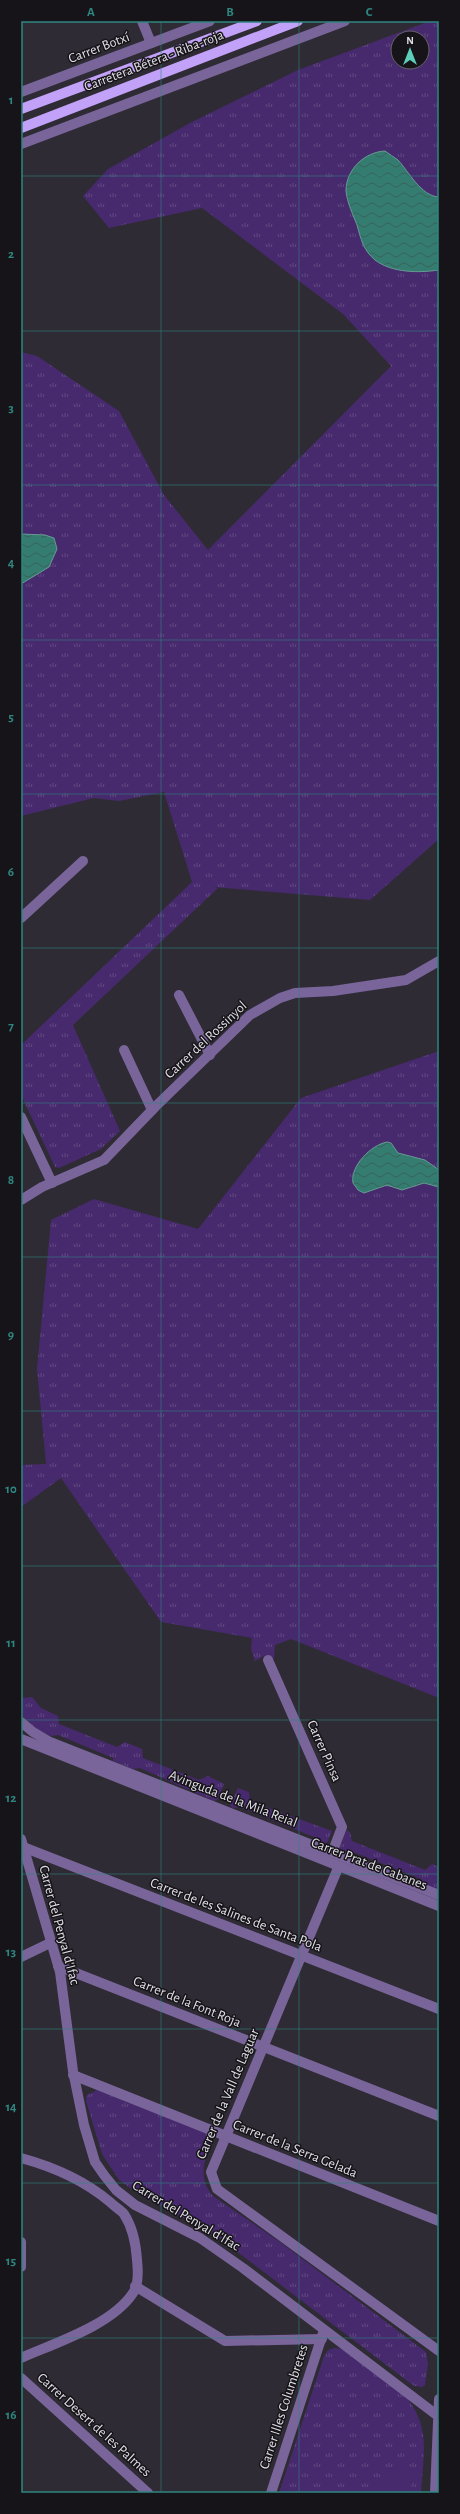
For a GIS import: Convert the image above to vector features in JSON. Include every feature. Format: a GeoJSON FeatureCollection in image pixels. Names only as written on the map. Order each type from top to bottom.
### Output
{"type":"FeatureCollection","features":[{"type":"Feature","properties":{"kind":"main road","name":"Carretera Bétera - Riba-roja"},"geometry":{"type":"LineString","coordinates":[[21,109],[257,21]]}},
{"type":"Feature","properties":{"kind":"main road","name":"Carretera Bétera - Riba-roja"},"geometry":{"type":"LineString","coordinates":[[21,128],[298,21]]}},
{"type":"Feature","properties":{"kind":"street"},"geometry":{"type":"LineString","coordinates":[[142,21],[151,43]]}},
{"type":"Feature","properties":{"kind":"street","name":"Carrer Botxí"},"geometry":{"type":"LineString","coordinates":[[21,92],[210,21]]}},
{"type":"Feature","properties":{"kind":"street"},"geometry":{"type":"LineString","coordinates":[[21,144],[345,21]]}},
{"type":"Feature","properties":{"kind":"street"},"geometry":{"type":"LineString","coordinates":[[21,918],[83,861]]}},
{"type":"Feature","properties":{"kind":"street","name":"Carrer del Rossinyol"},"geometry":{"type":"LineString","coordinates":[[21,1200],[24,1196],[104,1160],[152,1110],[250,1015],[280,998],[295,993],[333,991],[406,980],[439,961]]}},
{"type":"Feature","properties":{"kind":"street"},"geometry":{"type":"LineString","coordinates":[[179,995],[210,1055]]}},
{"type":"Feature","properties":{"kind":"street"},"geometry":{"type":"LineString","coordinates":[[124,1050],[152,1110]]}},
{"type":"Feature","properties":{"kind":"street"},"geometry":{"type":"LineString","coordinates":[[21,1117],[52,1183]]}},
{"type":"Feature","properties":{"kind":"street","name":"Carrer Pinsa"},"geometry":{"type":"LineString","coordinates":[[268,1660],[342,1827],[332,1853]]}},
{"type":"Feature","properties":{"kind":"street","name":"Avinguda de la Mila Reial"},"geometry":{"type":"LineString","coordinates":[[21,1722],[33,1732],[50,1742],[439,1895]]}},
{"type":"Feature","properties":{"kind":"street","name":"Carrer Prat de Cabanes"},"geometry":{"type":"LineString","coordinates":[[21,1739],[338,1868],[439,1906]]}},
{"type":"Feature","properties":{"kind":"street","name":"Carrer del Penyal d'Ifac"},"geometry":{"type":"LineString","coordinates":[[22,1844],[58,1966],[73,2075],[84,2125],[95,2162],[116,2190],[153,2216],[200,2238],[243,2268],[323,2335],[438,2416]]}},
{"type":"Feature","properties":{"kind":"street","name":"Carrer de les Salines de Santa Pola"},"geometry":{"type":"LineString","coordinates":[[22,1844],[439,2009]]}},
{"type":"Feature","properties":{"kind":"street","name":"Carrer de la Vall de Laguar"},"geometry":{"type":"LineString","coordinates":[[338,1868],[211,2172],[217,2189],[439,2350]]}},
{"type":"Feature","properties":{"kind":"street"},"geometry":{"type":"LineString","coordinates":[[21,1957],[50,1943]]}},
{"type":"Feature","properties":{"kind":"street","name":"Carrer de la Font Roja"},"geometry":{"type":"LineString","coordinates":[[58,1966],[439,2116]]}},
{"type":"Feature","properties":{"kind":"street","name":"Carrer de la Serra Gelada"},"geometry":{"type":"LineString","coordinates":[[73,2075],[439,2221]]}},
{"type":"Feature","properties":{"kind":"street"},"geometry":{"type":"LineString","coordinates":[[21,2158],[74,2177],[103,2196],[124,2214],[136,2241],[138,2271],[134,2292],[111,2314],[84,2330],[21,2358]]}},
{"type":"Feature","properties":{"kind":"street"},"geometry":{"type":"LineString","coordinates":[[21,2242],[21,2267]]}},
{"type":"Feature","properties":{"kind":"street"},"geometry":{"type":"LineString","coordinates":[[135,2286],[225,2341],[323,2335]]}},
{"type":"Feature","properties":{"kind":"street","name":"Carrer Illes Columbretes"},"geometry":{"type":"LineString","coordinates":[[271,2493],[323,2335]]}},
{"type":"Feature","properties":{"kind":"street","name":"Carrer Desert de les Palmes"},"geometry":{"type":"LineString","coordinates":[[21,2378],[148,2493]]}},
{"type":"Feature","properties":{"kind":"street"},"geometry":{"type":"LineString","coordinates":[[435,2493],[439,2399]]}},
{"type":"Feature","properties":{"kind":"green space"},"geometry":{"type":"Polygon","coordinates":[[[430,21],[439,21],[439,839],[370,900],[213,887],[218,888],[73,1025],[120,1131],[101,1149],[59,1168],[55,1167],[21,1095],[21,1045],[192,882],[164,792],[119,801],[94,798],[21,816],[21,352],[37,356],[119,411],[164,495],[208,550],[391,366],[343,314],[202,208],[109,228],[83,196],[108,169],[190,123],[298,70],[390,36],[390,70],[430,70],[430,30],[406,30],[430,21]]]}},
{"type":"Feature","properties":{"kind":"green space"},"geometry":{"type":"Polygon","coordinates":[[[439,1051],[439,1698],[291,1639],[275,1645],[274,1659],[266,1655],[255,1661],[251,1649],[252,1638],[161,1622],[61,1478],[21,1507],[21,1465],[46,1464],[37,1369],[51,1220],[94,1199],[198,1229],[301,1098],[439,1051]]]}},
{"type":"Feature","properties":{"kind":"green space"},"geometry":{"type":"Polygon","coordinates":[[[21,1695],[24,1698],[32,1697],[41,1708],[58,1716],[59,1724],[117,1747],[125,1742],[142,1749],[143,1758],[199,1780],[208,1776],[224,1784],[218,1799],[214,1801],[140,1768],[133,1769],[113,1761],[113,1758],[58,1735],[51,1736],[38,1730],[21,1715],[21,1695]]]}},
{"type":"Feature","properties":{"kind":"green space"},"geometry":{"type":"Polygon","coordinates":[[[238,1788],[249,1792],[250,1801],[332,1831],[327,1843],[320,1842],[319,1839],[240,1807],[232,1808],[230,1805],[238,1788]]]}},
{"type":"Feature","properties":{"kind":"green space"},"geometry":{"type":"Polygon","coordinates":[[[346,1830],[350,1832],[352,1841],[425,1870],[432,1864],[439,1867],[439,1890],[422,1883],[421,1879],[348,1850],[345,1853],[339,1850],[346,1830]]]}},
{"type":"Feature","properties":{"kind":"green space"},"geometry":{"type":"Polygon","coordinates":[[[97,2090],[207,2133],[213,2142],[205,2163],[204,2176],[205,2183],[213,2196],[280,2242],[426,2352],[428,2364],[425,2385],[422,2387],[414,2386],[219,2238],[136,2192],[119,2180],[102,2154],[86,2101],[87,2095],[97,2090]]]}},
{"type":"Feature","properties":{"kind":"green space"},"geometry":{"type":"Polygon","coordinates":[[[334,2348],[344,2349],[408,2399],[415,2410],[423,2433],[424,2444],[421,2493],[279,2493],[324,2356],[328,2350],[334,2348]]]}},
{"type":"Feature","properties":{"kind":"green space"},"geometry":{"type":"Polygon","coordinates":[[[410,2468],[411,2493],[380,2493],[380,2469],[410,2468]]]}},
{"type":"Feature","properties":{"kind":"water"},"geometry":{"type":"Polygon","coordinates":[[[385,151],[398,160],[421,188],[433,196],[439,197],[439,270],[414,272],[397,270],[375,260],[363,244],[350,208],[346,191],[347,183],[349,176],[358,163],[370,155],[385,151]]]}},
{"type":"Feature","properties":{"kind":"water"},"geometry":{"type":"Polygon","coordinates":[[[21,534],[45,535],[54,538],[57,549],[49,567],[21,584],[21,534]]]}},
{"type":"Feature","properties":{"kind":"water"},"geometry":{"type":"Polygon","coordinates":[[[387,1142],[391,1143],[398,1153],[425,1160],[439,1170],[439,1187],[424,1183],[402,1190],[387,1185],[364,1193],[358,1190],[353,1183],[353,1176],[358,1163],[368,1152],[387,1142]]]}}]}
